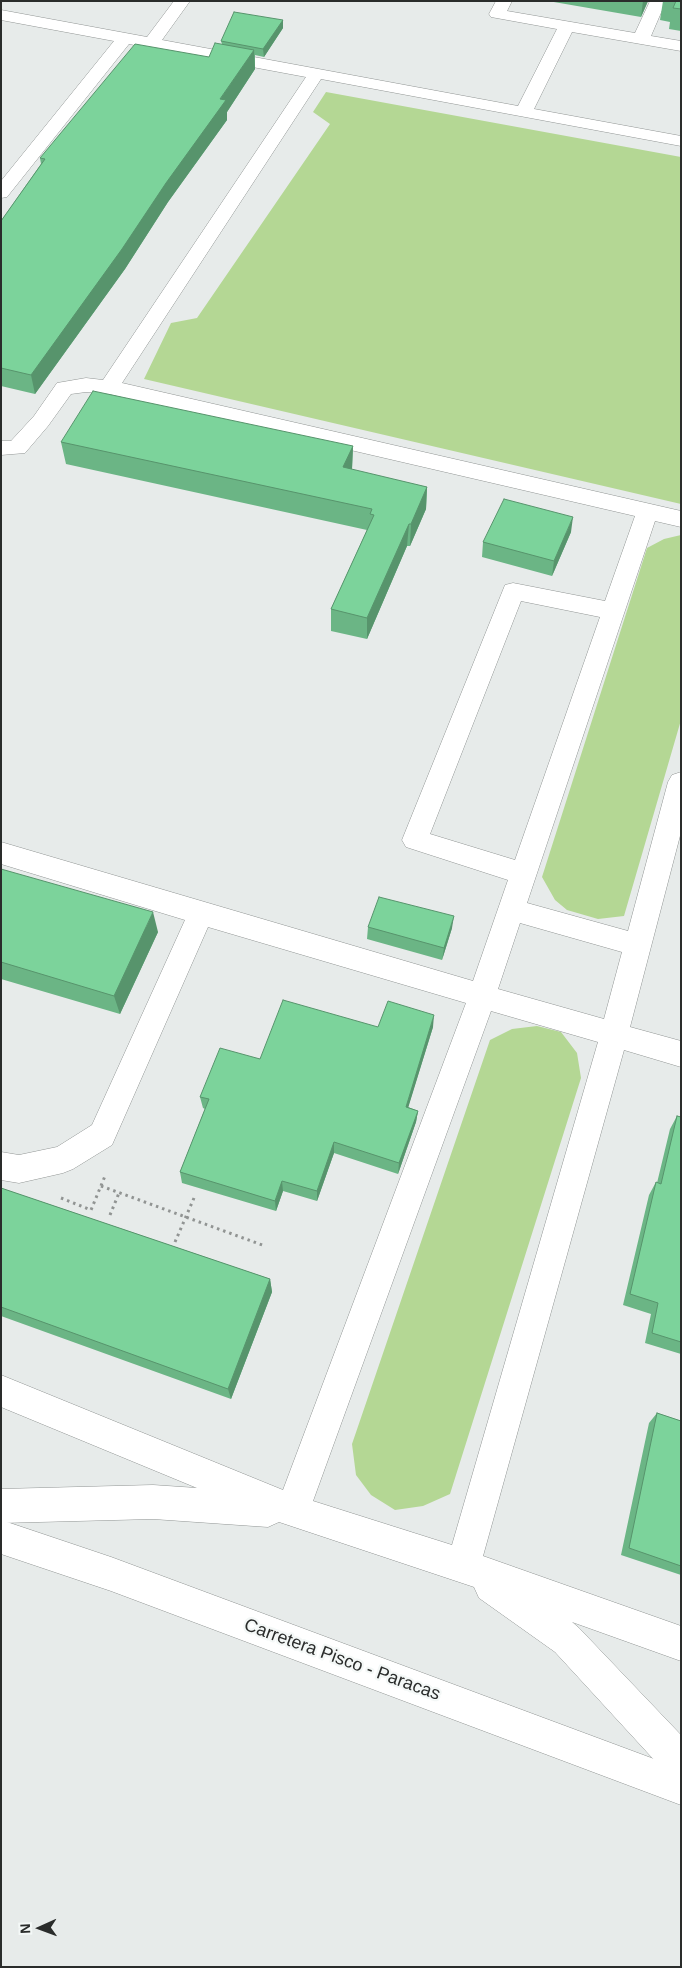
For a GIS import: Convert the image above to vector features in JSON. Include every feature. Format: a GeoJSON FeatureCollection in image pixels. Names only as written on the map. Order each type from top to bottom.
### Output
{"type":"FeatureCollection","features":[{"type":"Feature","properties":{"kind":"street"},"geometry":{"type":"LineString","coordinates":[[152,42],[182,1]]}},
{"type":"Feature","properties":{"kind":"street"},"geometry":{"type":"LineString","coordinates":[[504,1],[497,14],[681,46]]}},
{"type":"Feature","properties":{"kind":"street"},"geometry":{"type":"LineString","coordinates":[[641,39],[658,1]]}},
{"type":"Feature","properties":{"kind":"street"},"geometry":{"type":"LineString","coordinates":[[1,15],[681,140]]}},
{"type":"Feature","properties":{"kind":"street"},"geometry":{"type":"LineString","coordinates":[[524,111],[567,26]]}},
{"type":"Feature","properties":{"kind":"street"},"geometry":{"type":"LineString","coordinates":[[1,193],[126,37]]}},
{"type":"Feature","properties":{"kind":"street"},"geometry":{"type":"LineString","coordinates":[[110,387],[317,73]]}},
{"type":"Feature","properties":{"kind":"street"},"geometry":{"type":"LineString","coordinates":[[1,448],[17,448],[41,422],[64,388],[86,385],[110,387],[681,519]]}},
{"type":"Feature","properties":{"kind":"street"},"geometry":{"type":"LineString","coordinates":[[292,1511],[482,996],[647,512]]}},
{"type":"Feature","properties":{"kind":"street"},"geometry":{"type":"LineString","coordinates":[[524,874],[415,840],[513,591],[614,611]]}},
{"type":"Feature","properties":{"kind":"street"},"geometry":{"type":"LineString","coordinates":[[463,1566],[614,1035],[681,782]]}},
{"type":"Feature","properties":{"kind":"street"},"geometry":{"type":"LineString","coordinates":[[1,853],[201,914],[681,1054]]}},
{"type":"Feature","properties":{"kind":"street"},"geometry":{"type":"LineString","coordinates":[[512,910],[638,945]]}},
{"type":"Feature","properties":{"kind":"street"},"geometry":{"type":"LineString","coordinates":[[1,1166],[19,1168],[63,1159],[102,1135],[201,914]]}},
{"type":"Feature","properties":{"kind":"street"},"geometry":{"type":"LineString","coordinates":[[1,1391],[292,1511],[463,1566],[681,1644]]}},
{"type":"Feature","properties":{"kind":"street"},"geometry":{"type":"LineString","coordinates":[[1,1506],[153,1502],[292,1511]]}},
{"type":"Feature","properties":{"kind":"street","name":"Carretera Pisco - Paracas"},"geometry":{"type":"LineString","coordinates":[[1,1537],[111,1574],[681,1787]]}},
{"type":"Feature","properties":{"kind":"street"},"geometry":{"type":"LineString","coordinates":[[463,1566],[568,1640],[681,1762]]}},
{"type":"Feature","properties":{"kind":"path"},"geometry":{"type":"LineString","coordinates":[[101,1186],[265,1246]]}},
{"type":"Feature","properties":{"kind":"path"},"geometry":{"type":"LineString","coordinates":[[110,1215],[118,1193]]}},
{"type":"Feature","properties":{"kind":"path"},"geometry":{"type":"LineString","coordinates":[[175,1242],[194,1198]]}},
{"type":"Feature","properties":{"kind":"green space"},"geometry":{"type":"Polygon","coordinates":[[[326,92],[681,157],[681,504],[144,379],[171,323],[197,318],[330,124],[313,112],[326,92]]]}},
{"type":"Feature","properties":{"kind":"green space"},"geometry":{"type":"Polygon","coordinates":[[[681,535],[681,720],[624,916],[598,919],[567,910],[555,900],[542,877],[647,548],[664,539],[681,535]]]}},
{"type":"Feature","properties":{"kind":"green space"},"geometry":{"type":"Polygon","coordinates":[[[537,1026],[561,1032],[577,1053],[581,1078],[450,1494],[423,1506],[395,1510],[371,1495],[356,1475],[352,1444],[490,1040],[512,1029],[537,1026]]]}},
{"type":"Feature","properties":{"kind":"building"},"geometry":{"type":"Polygon","coordinates":[[[676,1],[681,1],[681,9],[673,8],[676,1]]]}},
{"type":"Feature","properties":{"kind":"building"},"geometry":{"type":"Polygon","coordinates":[[[234,12],[283,20],[263,49],[221,41],[234,12]]]}},
{"type":"Feature","properties":{"kind":"building"},"geometry":{"type":"Polygon","coordinates":[[[215,43],[254,50],[220,99],[226,100],[31,375],[1,368],[1,221],[45,159],[40,158],[135,44],[209,57],[215,43]]]}},
{"type":"Feature","properties":{"kind":"building"},"geometry":{"type":"Polygon","coordinates":[[[93,391],[353,446],[343,467],[427,487],[367,618],[331,609],[374,515],[370,514],[372,509],[61,442],[93,391]]]}},
{"type":"Feature","properties":{"kind":"building"},"geometry":{"type":"Polygon","coordinates":[[[504,499],[573,517],[554,561],[483,542],[504,499]]]}},
{"type":"Feature","properties":{"kind":"building"},"geometry":{"type":"Polygon","coordinates":[[[1,869],[153,912],[114,996],[1,962],[1,869]]]}},
{"type":"Feature","properties":{"kind":"building"},"geometry":{"type":"Polygon","coordinates":[[[379,897],[454,916],[444,948],[368,927],[379,897]]]}},
{"type":"Feature","properties":{"kind":"building"},"geometry":{"type":"Polygon","coordinates":[[[283,1000],[378,1027],[388,1001],[434,1015],[406,1107],[418,1111],[399,1163],[334,1142],[317,1191],[282,1181],[275,1201],[180,1172],[209,1099],[200,1097],[220,1048],[260,1059],[283,1000]]]}},
{"type":"Feature","properties":{"kind":"building"},"geometry":{"type":"Polygon","coordinates":[[[677,1116],[681,1117],[681,1342],[652,1333],[658,1303],[630,1294],[656,1182],[661,1184],[677,1116]]]}},
{"type":"Feature","properties":{"kind":"building"},"geometry":{"type":"Polygon","coordinates":[[[1,1188],[270,1279],[228,1389],[1,1307],[1,1188]]]}},
{"type":"Feature","properties":{"kind":"building"},"geometry":{"type":"Polygon","coordinates":[[[657,1413],[681,1421],[681,1566],[629,1548],[657,1413]]]}}]}
